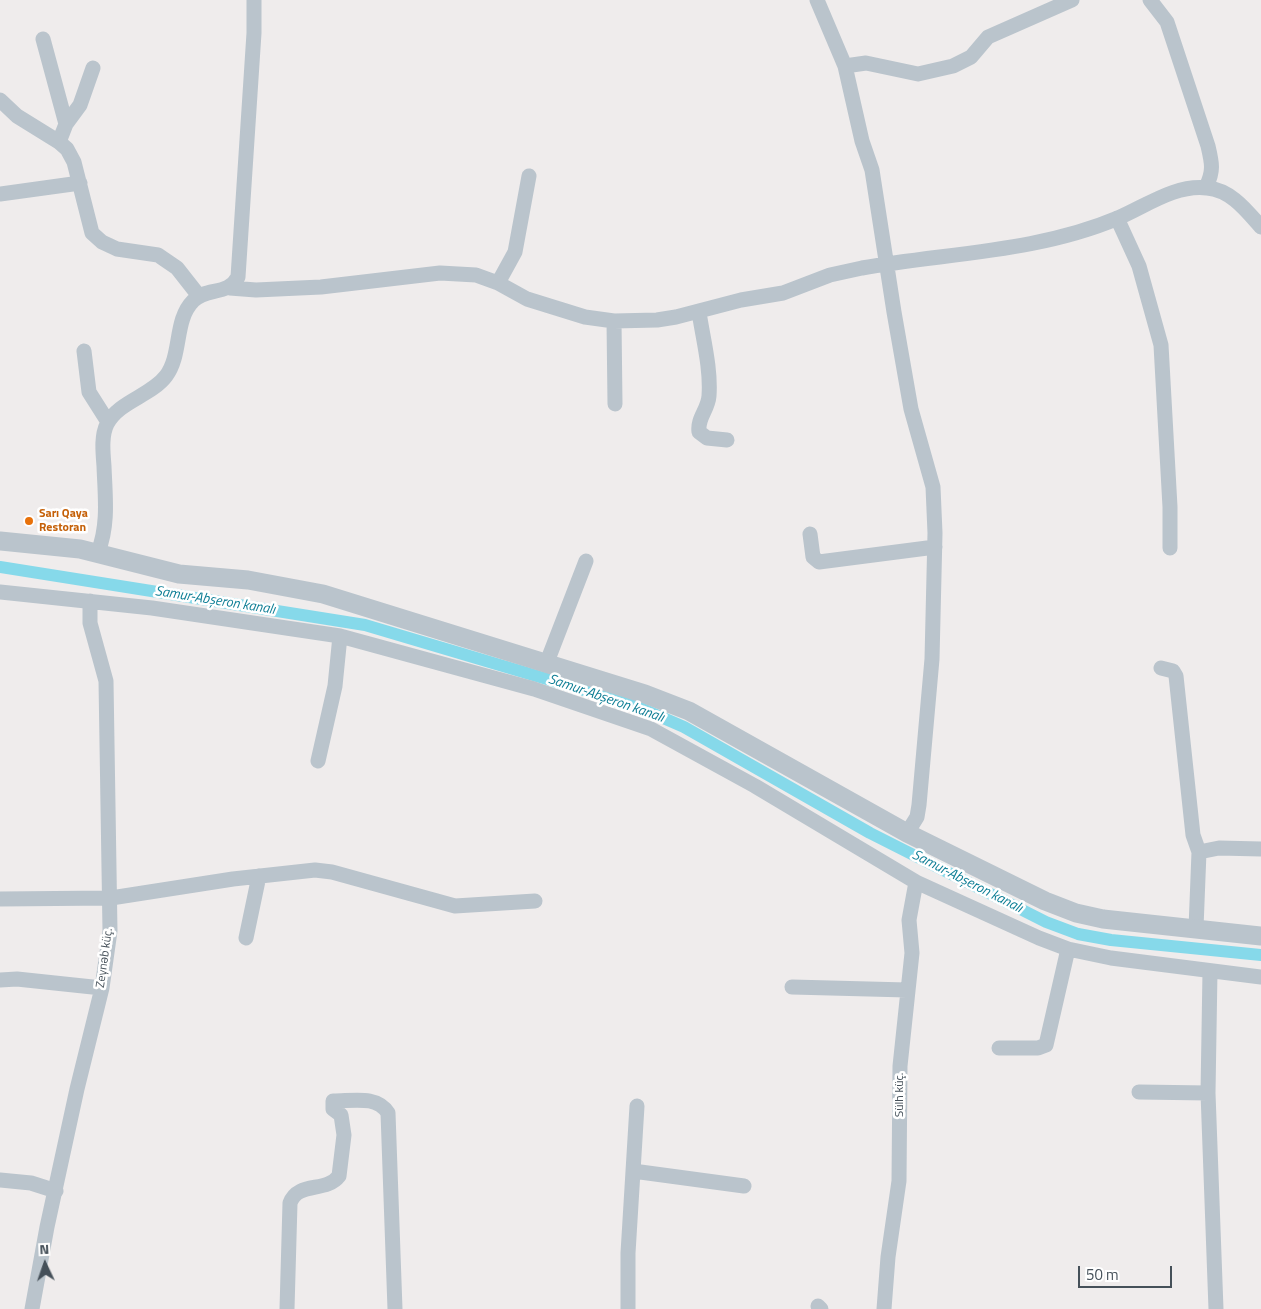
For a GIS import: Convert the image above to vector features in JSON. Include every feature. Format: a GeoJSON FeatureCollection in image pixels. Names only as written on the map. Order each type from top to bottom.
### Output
{"type":"FeatureCollection","features":[{"type":"Feature","properties":{"kind":"street"},"geometry":{"type":"LineString","coordinates":[[230,288],[238,277],[240,267],[254,33],[254,0]]}},
{"type":"Feature","properties":{"kind":"street"},"geometry":{"type":"LineString","coordinates":[[818,0],[845,66],[862,141],[872,170],[886,263],[912,409],[933,487],[935,547],[932,659],[920,805],[917,817],[908,833]]}},
{"type":"Feature","properties":{"kind":"street"},"geometry":{"type":"LineString","coordinates":[[845,66],[872,64],[918,74],[953,66],[971,57],[988,37],[1072,0]]}},
{"type":"Feature","properties":{"kind":"street"},"geometry":{"type":"LineString","coordinates":[[1150,0],[1167,22]]}},
{"type":"Feature","properties":{"kind":"street"},"geometry":{"type":"LineString","coordinates":[[1165,0],[1167,22],[1213,166],[1213,173],[1206,188]]}},
{"type":"Feature","properties":{"kind":"street"},"geometry":{"type":"LineString","coordinates":[[43,39],[66,124]]}},
{"type":"Feature","properties":{"kind":"street"},"geometry":{"type":"LineString","coordinates":[[59,142],[66,124],[80,105],[93,68]]}},
{"type":"Feature","properties":{"kind":"street"},"geometry":{"type":"LineString","coordinates":[[0,100],[17,116],[67,149],[74,162],[92,233],[102,242],[117,249],[158,255],[177,268],[199,296]]}},
{"type":"Feature","properties":{"kind":"street"},"geometry":{"type":"LineString","coordinates":[[498,283],[515,252],[529,176]]}},
{"type":"Feature","properties":{"kind":"street"},"geometry":{"type":"LineString","coordinates":[[0,194],[80,183]]}},
{"type":"Feature","properties":{"kind":"street"},"geometry":{"type":"LineString","coordinates":[[98,552],[105,530],[103,451],[105,429],[108,422],[122,409],[165,377],[171,365],[185,315],[190,305],[199,296],[230,288],[256,290],[321,286],[440,273],[476,275],[498,283],[527,299],[585,317],[614,321],[657,320],[699,312],[741,300],[783,293],[830,275],[886,263],[1060,238],[1118,218],[1177,191],[1206,188],[1219,190],[1230,196],[1261,227]]}},
{"type":"Feature","properties":{"kind":"street"},"geometry":{"type":"LineString","coordinates":[[1118,218],[1139,266],[1160,345],[1170,507],[1170,548]]}},
{"type":"Feature","properties":{"kind":"street"},"geometry":{"type":"LineString","coordinates":[[699,312],[709,376],[709,398],[698,424],[699,432],[707,438],[727,440]]}},
{"type":"Feature","properties":{"kind":"street"},"geometry":{"type":"LineString","coordinates":[[614,321],[615,404]]}},
{"type":"Feature","properties":{"kind":"street"},"geometry":{"type":"LineString","coordinates":[[84,350],[89,392],[108,422]]}},
{"type":"Feature","properties":{"kind":"street"},"geometry":{"type":"LineString","coordinates":[[810,534],[813,557],[819,562],[935,547]]}},
{"type":"Feature","properties":{"kind":"street"},"geometry":{"type":"LineString","coordinates":[[0,541],[60,546],[98,552],[179,574],[248,580],[323,594],[547,662],[689,710],[908,833],[1046,902],[1076,913],[1103,919],[1261,936]]}},
{"type":"Feature","properties":{"kind":"street"},"geometry":{"type":"LineString","coordinates":[[547,662],[586,562]]}},
{"type":"Feature","properties":{"kind":"street"},"geometry":{"type":"LineString","coordinates":[[0,592],[90,601],[340,636],[534,689],[651,729],[755,786],[916,882],[1068,949],[1261,977]]}},
{"type":"Feature","properties":{"kind":"street","name":"Zeynəb küç."},"geometry":{"type":"LineString","coordinates":[[32,1309],[77,1089],[108,956],[111,898],[106,681],[90,623],[90,601]]}},
{"type":"Feature","properties":{"kind":"street"},"geometry":{"type":"LineString","coordinates":[[318,761],[335,686],[340,636]]}},
{"type":"Feature","properties":{"kind":"street"},"geometry":{"type":"LineString","coordinates":[[1161,668],[1169,668],[1176,676],[1193,835],[1199,852],[1196,928]]}},
{"type":"Feature","properties":{"kind":"street"},"geometry":{"type":"LineString","coordinates":[[1199,852],[1219,848],[1261,849]]}},
{"type":"Feature","properties":{"kind":"street"},"geometry":{"type":"LineString","coordinates":[[0,899],[111,898],[259,876],[314,870],[332,872],[455,906],[536,901]]}},
{"type":"Feature","properties":{"kind":"street"},"geometry":{"type":"LineString","coordinates":[[246,938],[259,876]]}},
{"type":"Feature","properties":{"kind":"street","name":"Sülh küç."},"geometry":{"type":"LineString","coordinates":[[884,1309],[888,1257],[899,1181],[900,1066],[912,953],[909,920],[916,882]]}},
{"type":"Feature","properties":{"kind":"street"},"geometry":{"type":"LineString","coordinates":[[999,1048],[1038,1048],[1046,1045],[1068,949]]}},
{"type":"Feature","properties":{"kind":"street"},"geometry":{"type":"LineString","coordinates":[[1210,971],[1208,1093],[1216,1309]]}},
{"type":"Feature","properties":{"kind":"street"},"geometry":{"type":"LineString","coordinates":[[0,980],[17,979],[102,988]]}},
{"type":"Feature","properties":{"kind":"street"},"geometry":{"type":"LineString","coordinates":[[792,988],[907,990]]}},
{"type":"Feature","properties":{"kind":"street"},"geometry":{"type":"LineString","coordinates":[[1139,1092],[1208,1093]]}},
{"type":"Feature","properties":{"kind":"street"},"geometry":{"type":"LineString","coordinates":[[287,1309],[290,1203],[292,1197],[305,1189],[329,1184],[339,1176],[344,1135],[342,1118],[333,1109],[334,1101],[374,1101],[383,1104],[388,1113],[395,1309]]}},
{"type":"Feature","properties":{"kind":"street"},"geometry":{"type":"LineString","coordinates":[[628,1309],[628,1253],[638,1106]]}},
{"type":"Feature","properties":{"kind":"street"},"geometry":{"type":"LineString","coordinates":[[633,1171],[744,1186]]}},
{"type":"Feature","properties":{"kind":"street"},"geometry":{"type":"LineString","coordinates":[[0,1180],[30,1183],[56,1191]]}},
{"type":"Feature","properties":{"kind":"waterway","name":"Samur-Abşeron kanalı"},"geometry":{"type":"LineString","coordinates":[[0,567],[365,625],[631,704],[684,727],[870,833],[1046,922],[1078,934],[1111,940],[1261,955]]}},
{"type":"Feature","properties":{"kind":"place","name":"Sarı Qaya Restoran"},"geometry":{"type":"Point","coordinates":[29,521]}}]}
